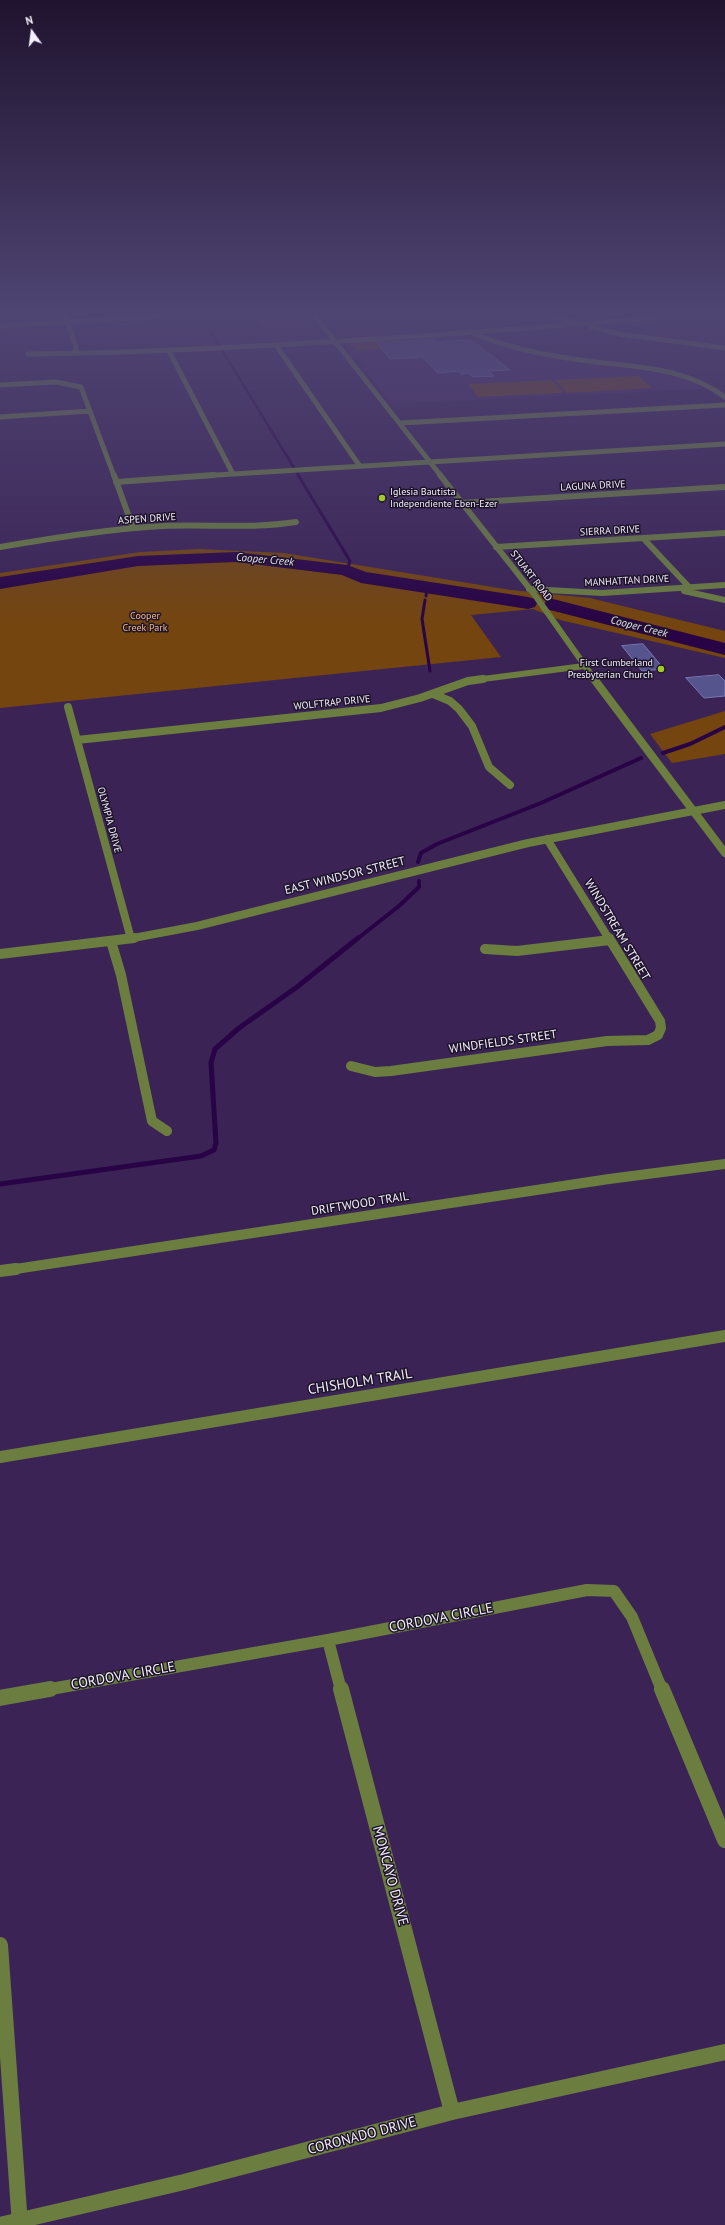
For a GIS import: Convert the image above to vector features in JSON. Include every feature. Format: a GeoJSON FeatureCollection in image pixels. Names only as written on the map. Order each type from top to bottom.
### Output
{"type":"FeatureCollection","features":[{"type":"Feature","properties":{"kind":"street"},"geometry":{"type":"LineString","coordinates":[[93,420],[133,528]]}},
{"type":"Feature","properties":{"kind":"street"},"geometry":{"type":"LineString","coordinates":[[205,420],[233,474]]}},
{"type":"Feature","properties":{"kind":"street"},"geometry":{"type":"LineString","coordinates":[[328,420],[359,465]]}},
{"type":"Feature","properties":{"kind":"street","name":"STUART ROAD"},"geometry":{"type":"LineString","coordinates":[[397,420],[529,589],[584,666],[725,853]]}},
{"type":"Feature","properties":{"kind":"street"},"geometry":{"type":"LineString","coordinates":[[400,423],[461,420]]}},
{"type":"Feature","properties":{"kind":"street"},"geometry":{"type":"LineString","coordinates":[[116,482],[359,465],[725,444]]}},
{"type":"Feature","properties":{"kind":"street","name":"LAGUNA DRIVE"},"geometry":{"type":"LineString","coordinates":[[462,502],[725,487]]}},
{"type":"Feature","properties":{"kind":"street","name":"ASPEN DRIVE"},"geometry":{"type":"LineString","coordinates":[[0,547],[133,528],[216,525],[275,526],[296,522]]}},
{"type":"Feature","properties":{"kind":"street","name":"SIERRA DRIVE"},"geometry":{"type":"LineString","coordinates":[[496,547],[725,533]]}},
{"type":"Feature","properties":{"kind":"street"},"geometry":{"type":"LineString","coordinates":[[643,538],[689,587]]}},
{"type":"Feature","properties":{"kind":"street","name":"MANHATTAN DRIVE"},"geometry":{"type":"LineString","coordinates":[[529,589],[602,594],[725,585]]}},
{"type":"Feature","properties":{"kind":"street"},"geometry":{"type":"LineString","coordinates":[[671,589],[725,600]]}},
{"type":"Feature","properties":{"kind":"street","name":"WOLFTRAP DRIVE"},"geometry":{"type":"LineString","coordinates":[[77,740],[381,708],[433,694],[452,685],[474,680],[584,666]]}},
{"type":"Feature","properties":{"kind":"street"},"geometry":{"type":"LineString","coordinates":[[433,694],[450,701],[459,709],[472,726],[488,767],[510,785]]}},
{"type":"Feature","properties":{"kind":"street","name":"OLYMPIA DRIVE"},"geometry":{"type":"LineString","coordinates":[[68,707],[131,939]]}},
{"type":"Feature","properties":{"kind":"street","name":"EAST WINDSOR STREET"},"geometry":{"type":"LineString","coordinates":[[0,954],[131,939],[197,926],[547,839],[725,805]]}},
{"type":"Feature","properties":{"kind":"street","name":"WINDSTREAM STREET"},"geometry":{"type":"LineString","coordinates":[[547,839],[660,1021],[661,1028],[658,1035]]}},
{"type":"Feature","properties":{"kind":"street"},"geometry":{"type":"LineString","coordinates":[[485,949],[517,951],[610,940]]}},
{"type":"Feature","properties":{"kind":"street"},"geometry":{"type":"LineString","coordinates":[[111,941],[121,975],[152,1121],[167,1131]]}},
{"type":"Feature","properties":{"kind":"street","name":"WINDFIELDS STREET"},"geometry":{"type":"LineString","coordinates":[[351,1066],[375,1072],[391,1071],[607,1041],[648,1040],[658,1035]]}},
{"type":"Feature","properties":{"kind":"street","name":"DRIFTWOOD TRAIL"},"geometry":{"type":"LineString","coordinates":[[0,1271],[609,1179],[725,1164]]}},
{"type":"Feature","properties":{"kind":"street","name":"CHISHOLM TRAIL"},"geometry":{"type":"LineString","coordinates":[[0,1457],[725,1336]]}},
{"type":"Feature","properties":{"kind":"street","name":"CORDOVA CIRCLE"},"geometry":{"type":"LineString","coordinates":[[0,1698],[328,1640],[588,1590],[614,1591],[632,1617],[725,1840]]}},
{"type":"Feature","properties":{"kind":"street","name":"MONCAYO DRIVE"},"geometry":{"type":"LineString","coordinates":[[328,1640],[452,2112]]}},
{"type":"Feature","properties":{"kind":"street"},"geometry":{"type":"LineString","coordinates":[[0,1945],[20,2222]]}},
{"type":"Feature","properties":{"kind":"street","name":"CORONADO DRIVE"},"geometry":{"type":"LineString","coordinates":[[0,2225],[20,2222],[184,2182],[452,2112],[725,2052]]}},
{"type":"Feature","properties":{"kind":"green space","name":"Cooper Creek Park"},"geometry":{"type":"Polygon","coordinates":[[[199,549],[284,553],[511,590],[590,598],[725,631],[725,658],[560,620],[533,609],[471,615],[501,657],[0,708],[0,573],[140,552],[199,549]]]}},
{"type":"Feature","properties":{"kind":"green space"},"geometry":{"type":"Polygon","coordinates":[[[725,711],[725,754],[672,763],[650,734],[725,711]]]}},
{"type":"Feature","properties":{"kind":"building","name":"First Cumberland Presbyterian Church"},"geometry":{"type":"Polygon","coordinates":[[[643,644],[664,669],[642,671],[622,646],[643,644]]]}},
{"type":"Feature","properties":{"kind":"building"},"geometry":{"type":"Polygon","coordinates":[[[719,675],[725,681],[725,696],[704,698],[686,678],[719,675]]]}},
{"type":"Feature","properties":{"kind":"waterway"},"geometry":{"type":"LineString","coordinates":[[265,420],[299,476]]}},
{"type":"Feature","properties":{"kind":"waterway"},"geometry":{"type":"LineString","coordinates":[[298,475],[350,561],[347,570]]}},
{"type":"Feature","properties":{"kind":"waterway","name":"Cooper Creek"},"geometry":{"type":"LineString","coordinates":[[0,583],[138,561],[181,558],[236,557],[290,562],[347,570],[361,577],[528,603]]}},
{"type":"Feature","properties":{"kind":"waterway"},"geometry":{"type":"LineString","coordinates":[[426,596],[427,587]]}},
{"type":"Feature","properties":{"kind":"waterway"},"geometry":{"type":"LineString","coordinates":[[425,600],[422,619],[430,671]]}},
{"type":"Feature","properties":{"kind":"waterway","name":"Cooper Creek"},"geometry":{"type":"LineString","coordinates":[[553,605],[725,649]]}},
{"type":"Feature","properties":{"kind":"waterway"},"geometry":{"type":"LineString","coordinates":[[663,753],[690,744],[725,727]]}},
{"type":"Feature","properties":{"kind":"waterway"},"geometry":{"type":"LineString","coordinates":[[418,862],[421,853],[437,844],[541,803],[641,758]]}},
{"type":"Feature","properties":{"kind":"waterway"},"geometry":{"type":"LineString","coordinates":[[357,939],[399,906],[419,887],[419,881]]}},
{"type":"Feature","properties":{"kind":"waterway"},"geometry":{"type":"LineString","coordinates":[[0,1184],[201,1156],[214,1150],[216,1143],[211,1063],[215,1049],[239,1028],[297,987],[358,938]]}},
{"type":"Feature","properties":{"kind":"place","name":"Iglesia Bautista Independiente Eben-Ezer"},"geometry":{"type":"Point","coordinates":[382,498]}},
{"type":"Feature","properties":{"kind":"place","name":"First Cumberland Presbyterian Church"},"geometry":{"type":"Point","coordinates":[661,669]}}]}
